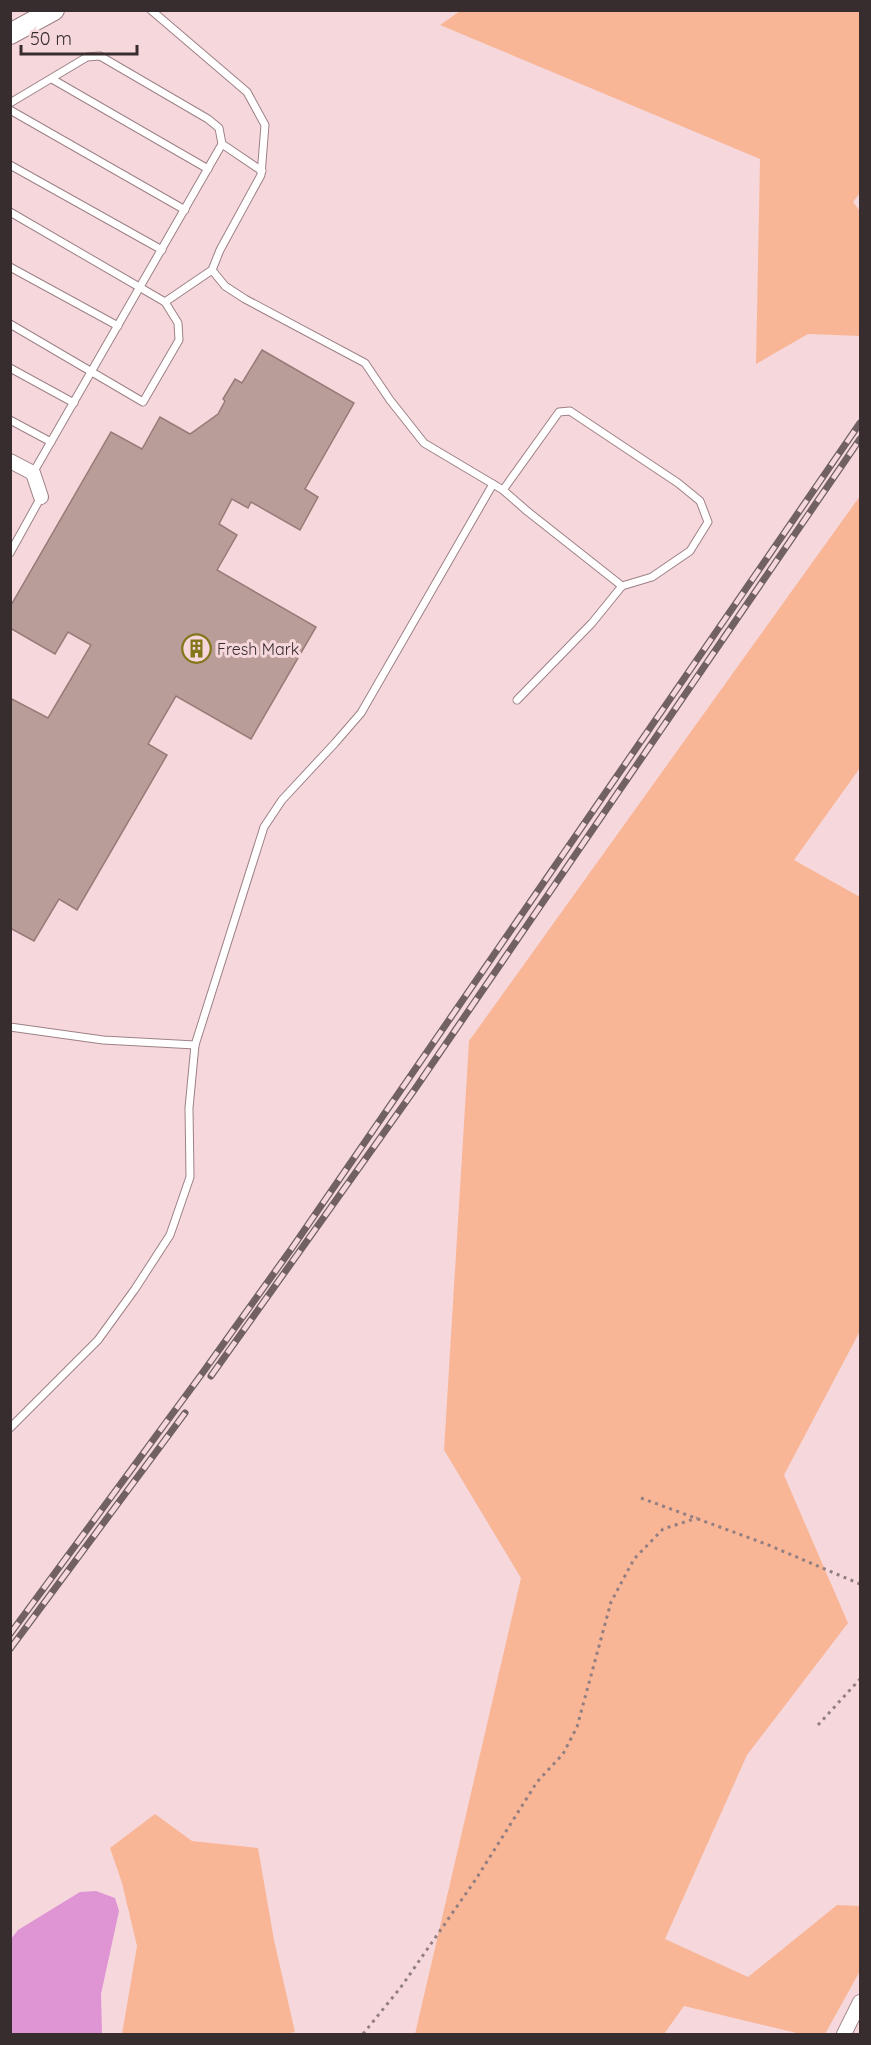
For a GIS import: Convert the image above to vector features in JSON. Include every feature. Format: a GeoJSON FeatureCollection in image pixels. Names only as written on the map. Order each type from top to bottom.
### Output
{"type":"FeatureCollection","features":[{"type":"Feature","properties":{"kind":"main road"},"geometry":{"type":"LineString","coordinates":[[10,34],[54,10]]}},
{"type":"Feature","properties":{"kind":"street"},"geometry":{"type":"LineString","coordinates":[[10,461],[33,473],[41,497]]}},
{"type":"Feature","properties":{"kind":"street"},"geometry":{"type":"LineString","coordinates":[[844,2034],[861,2002]]}},
{"type":"Feature","properties":{"kind":"lane"},"geometry":{"type":"LineString","coordinates":[[151,10],[247,92],[265,125],[261,175],[220,250],[212,270],[165,302]]}},
{"type":"Feature","properties":{"kind":"lane"},"geometry":{"type":"LineString","coordinates":[[10,104],[87,57],[100,56],[208,119],[219,128],[222,144],[33,473]]}},
{"type":"Feature","properties":{"kind":"lane"},"geometry":{"type":"LineString","coordinates":[[52,79],[208,169]]}},
{"type":"Feature","properties":{"kind":"lane"},"geometry":{"type":"LineString","coordinates":[[10,110],[185,210]]}},
{"type":"Feature","properties":{"kind":"lane"},"geometry":{"type":"LineString","coordinates":[[222,144],[262,171]]}},
{"type":"Feature","properties":{"kind":"lane"},"geometry":{"type":"LineString","coordinates":[[10,165],[162,250]]}},
{"type":"Feature","properties":{"kind":"lane"},"geometry":{"type":"LineString","coordinates":[[10,324],[143,402],[179,340],[178,323],[165,302],[11,214]]}},
{"type":"Feature","properties":{"kind":"lane"},"geometry":{"type":"LineString","coordinates":[[10,267],[118,326]]}},
{"type":"Feature","properties":{"kind":"lane"},"geometry":{"type":"LineString","coordinates":[[212,270],[225,286],[245,299],[365,363],[390,400],[424,443],[503,490],[622,586]]}},
{"type":"Feature","properties":{"kind":"lane"},"geometry":{"type":"LineString","coordinates":[[10,368],[74,403]]}},
{"type":"Feature","properties":{"kind":"lane"},"geometry":{"type":"LineString","coordinates":[[503,490],[559,412],[570,411],[678,483],[700,501],[708,522],[690,551],[652,577],[622,586],[592,623],[517,700]]}},
{"type":"Feature","properties":{"kind":"lane"},"geometry":{"type":"LineString","coordinates":[[10,420],[51,442]]}},
{"type":"Feature","properties":{"kind":"lane"},"geometry":{"type":"LineString","coordinates":[[10,1428],[98,1340],[170,1235],[190,1177],[189,1108],[195,1045],[264,827],[282,800],[361,713],[493,484]]}},
{"type":"Feature","properties":{"kind":"lane"},"geometry":{"type":"LineString","coordinates":[[10,553],[41,497]]}},
{"type":"Feature","properties":{"kind":"lane"},"geometry":{"type":"LineString","coordinates":[[10,1027],[104,1040],[195,1045]]}},
{"type":"Feature","properties":{"kind":"path"},"geometry":{"type":"LineString","coordinates":[[641,1498],[766,1544],[861,1584]]}},
{"type":"Feature","properties":{"kind":"path"},"geometry":{"type":"LineString","coordinates":[[363,2034],[401,1986],[476,1879],[537,1782],[563,1754],[577,1727],[611,1602],[634,1559],[663,1529],[697,1518]]}},
{"type":"Feature","properties":{"kind":"path"},"geometry":{"type":"LineString","coordinates":[[818,1725],[861,1679]]}},
{"type":"Feature","properties":{"kind":"shaded area"},"geometry":{"type":"Polygon","coordinates":[[[460,11],[860,11],[860,193],[853,202],[860,211],[860,336],[808,334],[756,364],[760,159],[440,25],[460,11]]]}},
{"type":"Feature","properties":{"kind":"shaded area"},"geometry":{"type":"Polygon","coordinates":[[[860,496],[860,768],[794,860],[860,897],[860,1331],[784,1475],[848,1623],[747,1755],[665,1939],[748,1977],[837,1905],[860,1906],[860,1971],[825,2034],[801,2034],[684,2006],[664,2034],[415,2034],[521,1578],[444,1450],[469,1041],[860,496]]]}},
{"type":"Feature","properties":{"kind":"shaded area"},"geometry":{"type":"Polygon","coordinates":[[[155,1814],[192,1841],[258,1848],[274,1940],[295,2032],[284,2034],[122,2034],[137,1946],[122,1883],[110,1848],[155,1814]]]}},
{"type":"Feature","properties":{"kind":"shaded area"},"geometry":{"type":"Polygon","coordinates":[[[96,1891],[115,1898],[119,1911],[101,1994],[102,2034],[11,2034],[11,1939],[18,1930],[80,1892],[96,1891]]]}},
{"type":"Feature","properties":{"kind":"building","name":"Fresh Mark"},"geometry":{"type":"Polygon","coordinates":[[[262,350],[354,403],[305,489],[318,497],[300,530],[251,502],[248,508],[232,499],[219,524],[237,535],[217,570],[316,627],[251,739],[176,696],[148,744],[167,755],[77,910],[59,899],[34,941],[10,928],[10,698],[48,718],[91,645],[68,632],[55,654],[10,628],[10,607],[111,432],[142,449],[160,417],[190,434],[218,414],[225,401],[223,399],[235,379],[242,383],[262,350]]]}},
{"type":"Feature","properties":{"kind":"railway"},"geometry":{"type":"LineString","coordinates":[[10,1634],[292,1248],[860,423]]}},
{"type":"Feature","properties":{"kind":"railway"},"geometry":{"type":"LineString","coordinates":[[211,1376],[415,1089],[860,439]]}},
{"type":"Feature","properties":{"kind":"railway"},"geometry":{"type":"LineString","coordinates":[[10,1649],[185,1413]]}},
{"type":"Feature","properties":{"kind":"place","name":"Fresh Mark"},"geometry":{"type":"Point","coordinates":[196,649]}}]}
